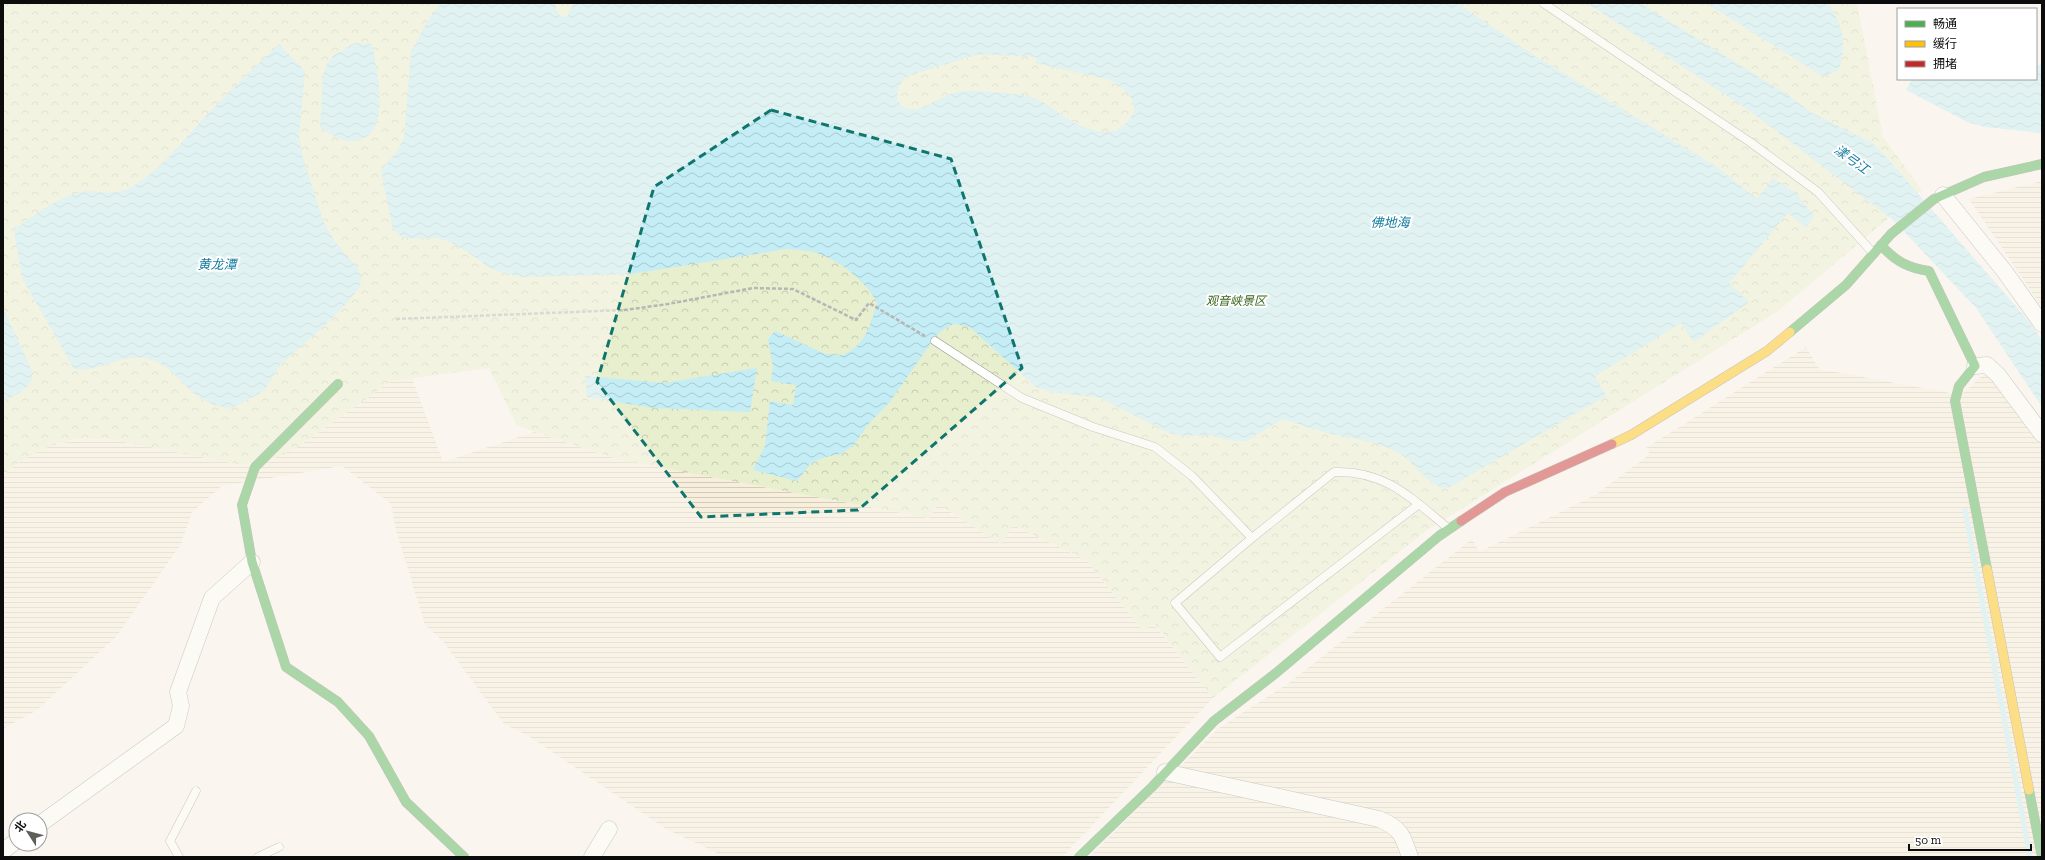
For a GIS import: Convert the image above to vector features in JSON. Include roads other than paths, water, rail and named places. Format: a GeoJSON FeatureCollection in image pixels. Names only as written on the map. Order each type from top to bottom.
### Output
{"type":"FeatureCollection","features":[{"type":"Feature","properties":{"kind":"street"},"geometry":{"type":"LineString","coordinates":[[1079,857],[1165,772],[1214,720],[1276,673],[1449,529],[1505,492],[1631,435],[1767,351],[1846,285],[1891,234],[1938,197],[1984,177],[2042,164]]}},
{"type":"Feature","properties":{"kind":"street"},"geometry":{"type":"LineString","coordinates":[[1938,197],[2005,272],[2042,324]]}},
{"type":"Feature","properties":{"kind":"street"},"geometry":{"type":"LineString","coordinates":[[1881,245],[1896,261],[1909,268],[1929,271],[1975,366]]}},
{"type":"Feature","properties":{"kind":"street"},"geometry":{"type":"LineString","coordinates":[[2042,434],[1998,375],[1987,365],[1975,366],[1961,382],[1955,401],[2042,857]]}},
{"type":"Feature","properties":{"kind":"street"},"geometry":{"type":"LineString","coordinates":[[338,384],[255,467],[242,505],[252,562],[286,667],[338,702],[369,736],[406,802],[464,857]]}},
{"type":"Feature","properties":{"kind":"street"},"geometry":{"type":"LineString","coordinates":[[48,818],[176,726],[181,706],[178,692],[212,598],[252,562]]}},
{"type":"Feature","properties":{"kind":"street"},"geometry":{"type":"LineString","coordinates":[[1165,772],[1379,819],[1397,828],[1403,837],[1410,857]]}},
{"type":"Feature","properties":{"kind":"street"},"geometry":{"type":"LineString","coordinates":[[592,857],[609,829]]}},
{"type":"Feature","properties":{"kind":"lane"},"geometry":{"type":"LineString","coordinates":[[1543,3],[1750,142],[1818,192],[1874,253]]}},
{"type":"Feature","properties":{"kind":"lane"},"geometry":{"type":"LineString","coordinates":[[935,341],[1022,398],[1093,428],[1155,447],[1192,476],[1252,538]]}},
{"type":"Feature","properties":{"kind":"lane"},"geometry":{"type":"LineString","coordinates":[[1419,504],[1220,657],[1175,603],[1252,538],[1334,472],[1349,472],[1378,477],[1392,484],[1419,504],[1449,529]]}},
{"type":"Feature","properties":{"kind":"lane"},"geometry":{"type":"LineString","coordinates":[[179,857],[170,841],[196,791]]}},
{"type":"Feature","properties":{"kind":"lane"},"geometry":{"type":"LineString","coordinates":[[258,857],[279,847]]}},
{"type":"Feature","properties":{"kind":"water","name":"佛地海"},"geometry":{"type":"Polygon","coordinates":[[[441,3],[555,3],[557,13],[562,17],[567,16],[574,3],[1457,3],[1535,56],[1717,167],[1757,199],[1773,178],[1797,194],[1814,216],[1806,227],[1788,213],[1729,283],[1749,302],[1694,342],[1681,323],[1595,376],[1606,396],[1448,488],[1435,484],[1422,474],[1405,457],[1381,445],[1320,431],[1283,419],[1246,441],[1235,441],[1208,435],[1185,436],[1169,433],[1100,398],[1052,392],[1036,387],[970,327],[954,324],[944,329],[936,336],[889,403],[870,422],[854,445],[841,454],[825,457],[810,464],[797,481],[753,470],[765,446],[770,401],[793,405],[796,385],[771,381],[773,367],[768,339],[775,331],[825,354],[843,355],[857,345],[862,339],[872,319],[877,302],[865,285],[839,263],[809,251],[787,249],[631,274],[523,277],[491,269],[465,250],[446,240],[435,238],[413,239],[402,237],[393,230],[381,170],[396,153],[404,138],[411,52],[427,22],[441,3]],[[979,54],[908,76],[899,87],[897,96],[898,101],[905,108],[916,109],[922,108],[957,92],[983,91],[1029,96],[1041,101],[1086,128],[1099,131],[1117,130],[1128,121],[1134,108],[1134,103],[1122,88],[1110,80],[1036,63],[1036,57],[979,54]]]}},
{"type":"Feature","properties":{"kind":"water","name":"漾弓江"},"geometry":{"type":"Polygon","coordinates":[[[1587,3],[1640,3],[1785,93],[1812,113],[1872,143],[1888,159],[2027,319],[2042,340],[2042,407],[1976,308],[1893,220],[1750,111],[1587,3]]]}},
{"type":"Feature","properties":{"kind":"water"},"geometry":{"type":"Polygon","coordinates":[[[1706,3],[1828,3],[1837,19],[1842,34],[1843,51],[1839,69],[1835,72],[1822,76],[1706,3]]]}},
{"type":"Feature","properties":{"kind":"water"},"geometry":{"type":"Polygon","coordinates":[[[355,43],[372,44],[379,83],[379,112],[376,124],[369,134],[359,140],[348,141],[334,136],[320,127],[323,75],[327,64],[334,55],[355,43]]]}},
{"type":"Feature","properties":{"kind":"water","name":"黄龙潭"},"geometry":{"type":"Polygon","coordinates":[[[279,44],[305,71],[299,136],[303,158],[324,223],[335,242],[357,267],[362,277],[359,288],[345,305],[322,328],[281,364],[264,391],[230,409],[202,399],[163,365],[148,359],[130,358],[93,368],[74,369],[22,278],[14,229],[63,198],[87,191],[120,192],[138,183],[159,166],[215,107],[279,44]]]}},
{"type":"Feature","properties":{"kind":"water"},"geometry":{"type":"Polygon","coordinates":[[[2037,65],[2042,65],[2042,133],[1985,127],[1967,122],[1906,90],[1911,80],[2037,80],[2037,65]]]}},
{"type":"Feature","properties":{"kind":"water"},"geometry":{"type":"Polygon","coordinates":[[[3,308],[32,371],[32,377],[30,382],[23,390],[3,401],[3,308]]]}},
{"type":"Feature","properties":{"kind":"water"},"geometry":{"type":"Polygon","coordinates":[[[757,368],[750,412],[653,408],[587,397],[585,376],[664,383],[757,368]]]}},
{"type":"Feature","properties":{"kind":"waterway"},"geometry":{"type":"LineString","coordinates":[[1965,510],[2030,857]]}},
{"type":"Feature","properties":{"kind":"park label","name":"观音峡景区"},"geometry":{"type":"Point","coordinates":[1236,301]}}]}
